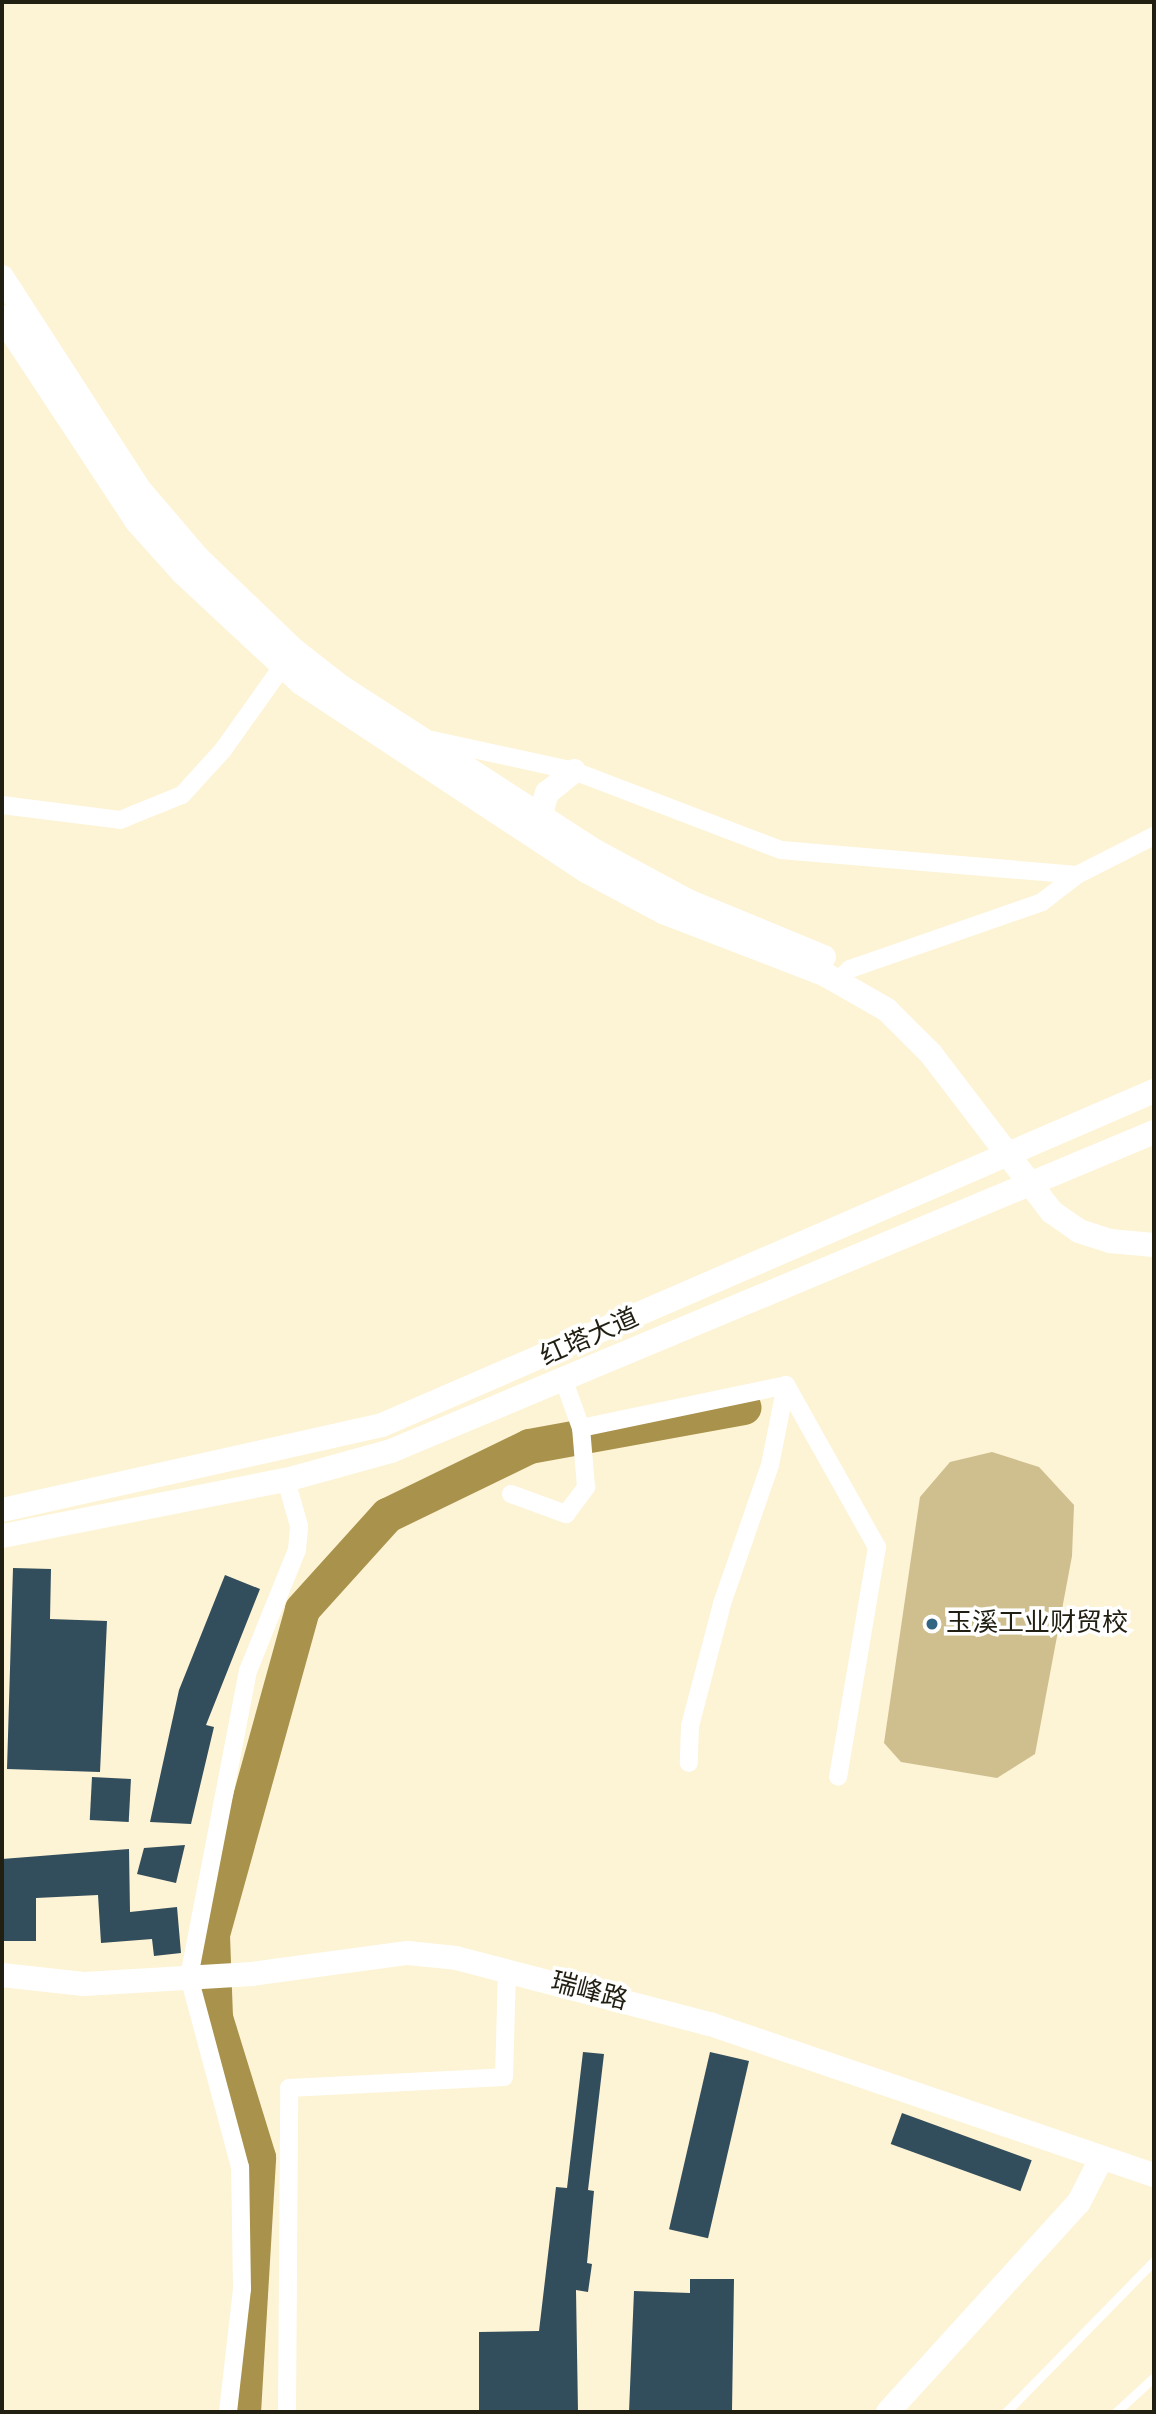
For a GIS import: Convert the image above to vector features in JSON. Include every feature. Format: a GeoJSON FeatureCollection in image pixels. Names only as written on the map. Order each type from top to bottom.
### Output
{"type":"FeatureCollection","features":[{"type":"Feature","properties":{"kind":"street"},"geometry":{"type":"LineString","coordinates":[[2,277],[140,489],[288,658],[422,738],[537,816],[688,901],[906,1006],[934,1035],[999,1121],[1007,1153],[1027,1185],[1079,1231],[1110,1241],[1154,1245]]}},
{"type":"Feature","properties":{"kind":"street"},"geometry":{"type":"LineString","coordinates":[[2,317],[137,522],[183,573],[288,658],[537,842],[663,912],[843,975],[1042,902],[1077,875],[1154,836]]}},
{"type":"Feature","properties":{"kind":"street"},"geometry":{"type":"LineString","coordinates":[[2,805],[120,820],[182,795],[223,750],[288,658]]}},
{"type":"Feature","properties":{"kind":"street"},"geometry":{"type":"LineString","coordinates":[[422,738],[574,771],[781,850],[1077,875]]}},
{"type":"Feature","properties":{"kind":"street"},"geometry":{"type":"LineString","coordinates":[[537,842],[537,816],[547,793],[574,771]]}},
{"type":"Feature","properties":{"kind":"street","name":"红塔大道"},"geometry":{"type":"LineString","coordinates":[[2,1510],[382,1424],[1154,1091]]}},
{"type":"Feature","properties":{"kind":"street","name":"红塔大道"},"geometry":{"type":"LineString","coordinates":[[2,1536],[286,1480],[391,1451],[564,1381],[1154,1132]]}},
{"type":"Feature","properties":{"kind":"street"},"geometry":{"type":"LineString","coordinates":[[510,1494],[566,1514],[586,1487],[581,1430],[564,1381]]}},
{"type":"Feature","properties":{"kind":"street"},"geometry":{"type":"LineString","coordinates":[[581,1430],[786,1385]]}},
{"type":"Feature","properties":{"kind":"street"},"geometry":{"type":"LineString","coordinates":[[689,1763],[690,1726],[722,1604],[770,1465],[786,1385]]}},
{"type":"Feature","properties":{"kind":"street"},"geometry":{"type":"LineString","coordinates":[[786,1385],[877,1547],[838,1777]]}},
{"type":"Feature","properties":{"kind":"street"},"geometry":{"type":"LineString","coordinates":[[228,2412],[242,2289],[240,2167],[192,1977],[248,1671],[297,1550],[299,1525],[286,1480]]}},
{"type":"Feature","properties":{"kind":"street","name":"瑞峰路"},"geometry":{"type":"LineString","coordinates":[[2,1975],[84,1984],[222,1975],[408,1953],[507,1971],[710,2024],[1154,2175]]}},
{"type":"Feature","properties":{"kind":"street"},"geometry":{"type":"LineString","coordinates":[[287,2412],[289,2088],[504,2077],[507,1971]]}},
{"type":"Feature","properties":{"kind":"street"},"geometry":{"type":"LineString","coordinates":[[888,2412],[1079,2202],[1101,2159]]}},
{"type":"Feature","properties":{"kind":"lane"},"geometry":{"type":"LineString","coordinates":[[1006,2412],[1084,2327],[1154,2261]]}},
{"type":"Feature","properties":{"kind":"lane"},"geometry":{"type":"LineString","coordinates":[[1116,2412],[1154,2377]]}},
{"type":"Feature","properties":{"kind":"shaded area"},"geometry":{"type":"Polygon","coordinates":[[[992,1452],[1039,1467],[1074,1505],[1072,1556],[1035,1754],[997,1778],[901,1762],[884,1743],[920,1497],[950,1462],[992,1452]]]}},
{"type":"Feature","properties":{"kind":"building"},"geometry":{"type":"Polygon","coordinates":[[[13,1568],[51,1569],[50,1619],[107,1621],[100,1772],[7,1769],[13,1568]]]}},
{"type":"Feature","properties":{"kind":"building"},"geometry":{"type":"Polygon","coordinates":[[[225,1575],[260,1589],[206,1725],[214,1727],[191,1824],[150,1822],[179,1690],[225,1575]]]}},
{"type":"Feature","properties":{"kind":"building"},"geometry":{"type":"Polygon","coordinates":[[[92,1777],[131,1779],[129,1822],[90,1820],[92,1777]]]}},
{"type":"Feature","properties":{"kind":"building"},"geometry":{"type":"Polygon","coordinates":[[[185,1845],[176,1883],[137,1874],[144,1848],[185,1845]]]}},
{"type":"Feature","properties":{"kind":"building"},"geometry":{"type":"Polygon","coordinates":[[[129,1849],[130,1912],[177,1907],[181,1953],[154,1956],[152,1939],[101,1943],[98,1895],[36,1898],[36,1941],[2,1941],[2,1859],[129,1849]]]}},
{"type":"Feature","properties":{"kind":"building"},"geometry":{"type":"Polygon","coordinates":[[[583,2052],[604,2054],[588,2190],[594,2191],[587,2263],[592,2264],[588,2292],[576,2290],[578,2412],[479,2412],[479,2332],[539,2331],[556,2187],[567,2188],[583,2052]]]}},
{"type":"Feature","properties":{"kind":"building"},"geometry":{"type":"Polygon","coordinates":[[[710,2052],[749,2061],[708,2238],[669,2229],[710,2052]]]}},
{"type":"Feature","properties":{"kind":"building"},"geometry":{"type":"Polygon","coordinates":[[[902,2113],[1032,2160],[1020,2191],[891,2144],[902,2113]]]}},
{"type":"Feature","properties":{"kind":"building"},"geometry":{"type":"Polygon","coordinates":[[[690,2279],[734,2279],[732,2412],[629,2412],[634,2291],[690,2293],[690,2279]]]}},
{"type":"Feature","properties":{"kind":"waterway"},"geometry":{"type":"LineString","coordinates":[[243,2412],[258,2157],[215,2017],[212,1934],[302,1609],[387,1515],[529,1446],[743,1407]]}},
{"type":"Feature","properties":{"kind":"place","name":"玉溪工业财贸校"},"geometry":{"type":"Point","coordinates":[932,1624]}}]}
